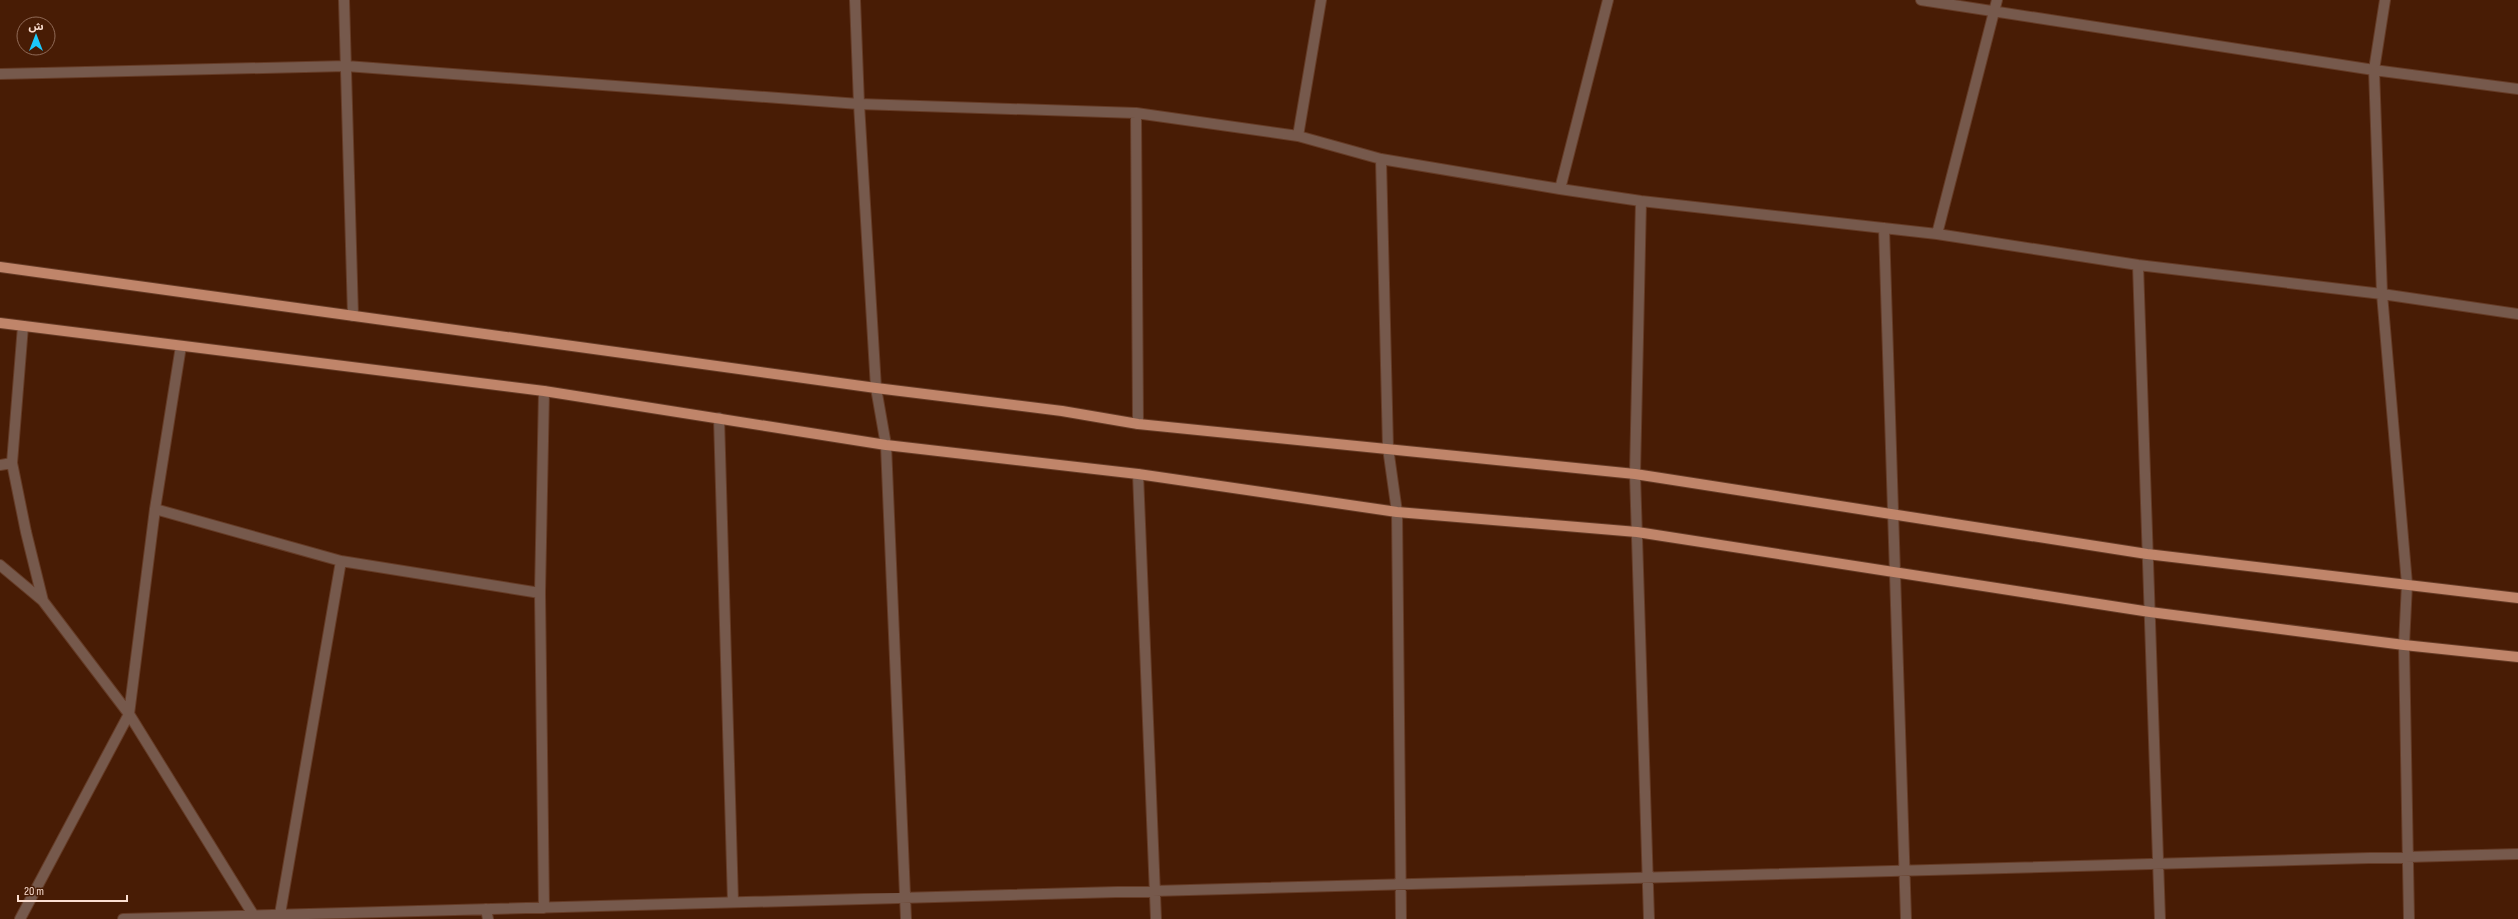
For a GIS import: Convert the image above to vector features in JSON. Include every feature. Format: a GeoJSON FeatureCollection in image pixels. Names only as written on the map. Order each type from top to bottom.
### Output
{"type":"FeatureCollection","features":[{"type":"Feature","properties":{"kind":"main road"},"geometry":{"type":"LineString","coordinates":[[0,267],[876,388],[1062,411],[1138,424],[1635,474],[2148,554],[2518,598]]}},
{"type":"Feature","properties":{"kind":"main road"},"geometry":{"type":"LineString","coordinates":[[0,323],[544,391],[886,445],[1138,474],[1397,512],[1637,532],[1895,570],[2150,612],[2404,645],[2518,657]]}},
{"type":"Feature","properties":{"kind":"street"},"geometry":{"type":"LineString","coordinates":[[344,0],[353,316]]}},
{"type":"Feature","properties":{"kind":"street"},"geometry":{"type":"LineString","coordinates":[[855,0],[858,104],[876,388],[886,445],[906,919]]}},
{"type":"Feature","properties":{"kind":"street"},"geometry":{"type":"LineString","coordinates":[[1298,136],[1321,0]]}},
{"type":"Feature","properties":{"kind":"street"},"geometry":{"type":"LineString","coordinates":[[1560,189],[1608,0]]}},
{"type":"Feature","properties":{"kind":"street"},"geometry":{"type":"LineString","coordinates":[[1921,0],[2374,70],[2518,89]]}},
{"type":"Feature","properties":{"kind":"street"},"geometry":{"type":"LineString","coordinates":[[1937,234],[1997,0]]}},
{"type":"Feature","properties":{"kind":"street"},"geometry":{"type":"LineString","coordinates":[[2385,0],[2374,70],[2382,294],[2407,584],[2404,645],[2409,919]]}},
{"type":"Feature","properties":{"kind":"street"},"geometry":{"type":"LineString","coordinates":[[0,74],[346,66],[858,104],[1136,114],[1298,136],[1380,159],[1641,201],[1937,234],[2138,265],[2382,294],[2518,314]]}},
{"type":"Feature","properties":{"kind":"street"},"geometry":{"type":"LineString","coordinates":[[1136,114],[1138,424]]}},
{"type":"Feature","properties":{"kind":"street"},"geometry":{"type":"LineString","coordinates":[[1380,159],[1388,448],[1397,512],[1399,884],[1401,919]]}},
{"type":"Feature","properties":{"kind":"street"},"geometry":{"type":"LineString","coordinates":[[1641,201],[1635,474],[1646,877],[1649,919]]}},
{"type":"Feature","properties":{"kind":"street"},"geometry":{"type":"LineString","coordinates":[[1884,228],[1906,919]]}},
{"type":"Feature","properties":{"kind":"street"},"geometry":{"type":"LineString","coordinates":[[2138,265],[2160,919]]}},
{"type":"Feature","properties":{"kind":"street"},"geometry":{"type":"LineString","coordinates":[[23,326],[12,463],[26,532],[43,601]]}},
{"type":"Feature","properties":{"kind":"street"},"geometry":{"type":"LineString","coordinates":[[20,919],[129,714],[156,509],[181,346]]}},
{"type":"Feature","properties":{"kind":"street"},"geometry":{"type":"LineString","coordinates":[[544,391],[540,593],[544,908]]}},
{"type":"Feature","properties":{"kind":"street"},"geometry":{"type":"LineString","coordinates":[[719,418],[733,902]]}},
{"type":"Feature","properties":{"kind":"street"},"geometry":{"type":"LineString","coordinates":[[0,465],[12,463]]}},
{"type":"Feature","properties":{"kind":"street"},"geometry":{"type":"LineString","coordinates":[[1138,474],[1156,919]]}},
{"type":"Feature","properties":{"kind":"street"},"geometry":{"type":"LineString","coordinates":[[156,509],[341,561],[540,593]]}},
{"type":"Feature","properties":{"kind":"street"},"geometry":{"type":"LineString","coordinates":[[280,914],[341,561]]}},
{"type":"Feature","properties":{"kind":"street"},"geometry":{"type":"LineString","coordinates":[[0,565],[43,601],[129,714],[254,916]]}},
{"type":"Feature","properties":{"kind":"street"},"geometry":{"type":"LineString","coordinates":[[123,919],[280,914],[487,914],[544,908],[733,902],[2518,854]]}}]}
